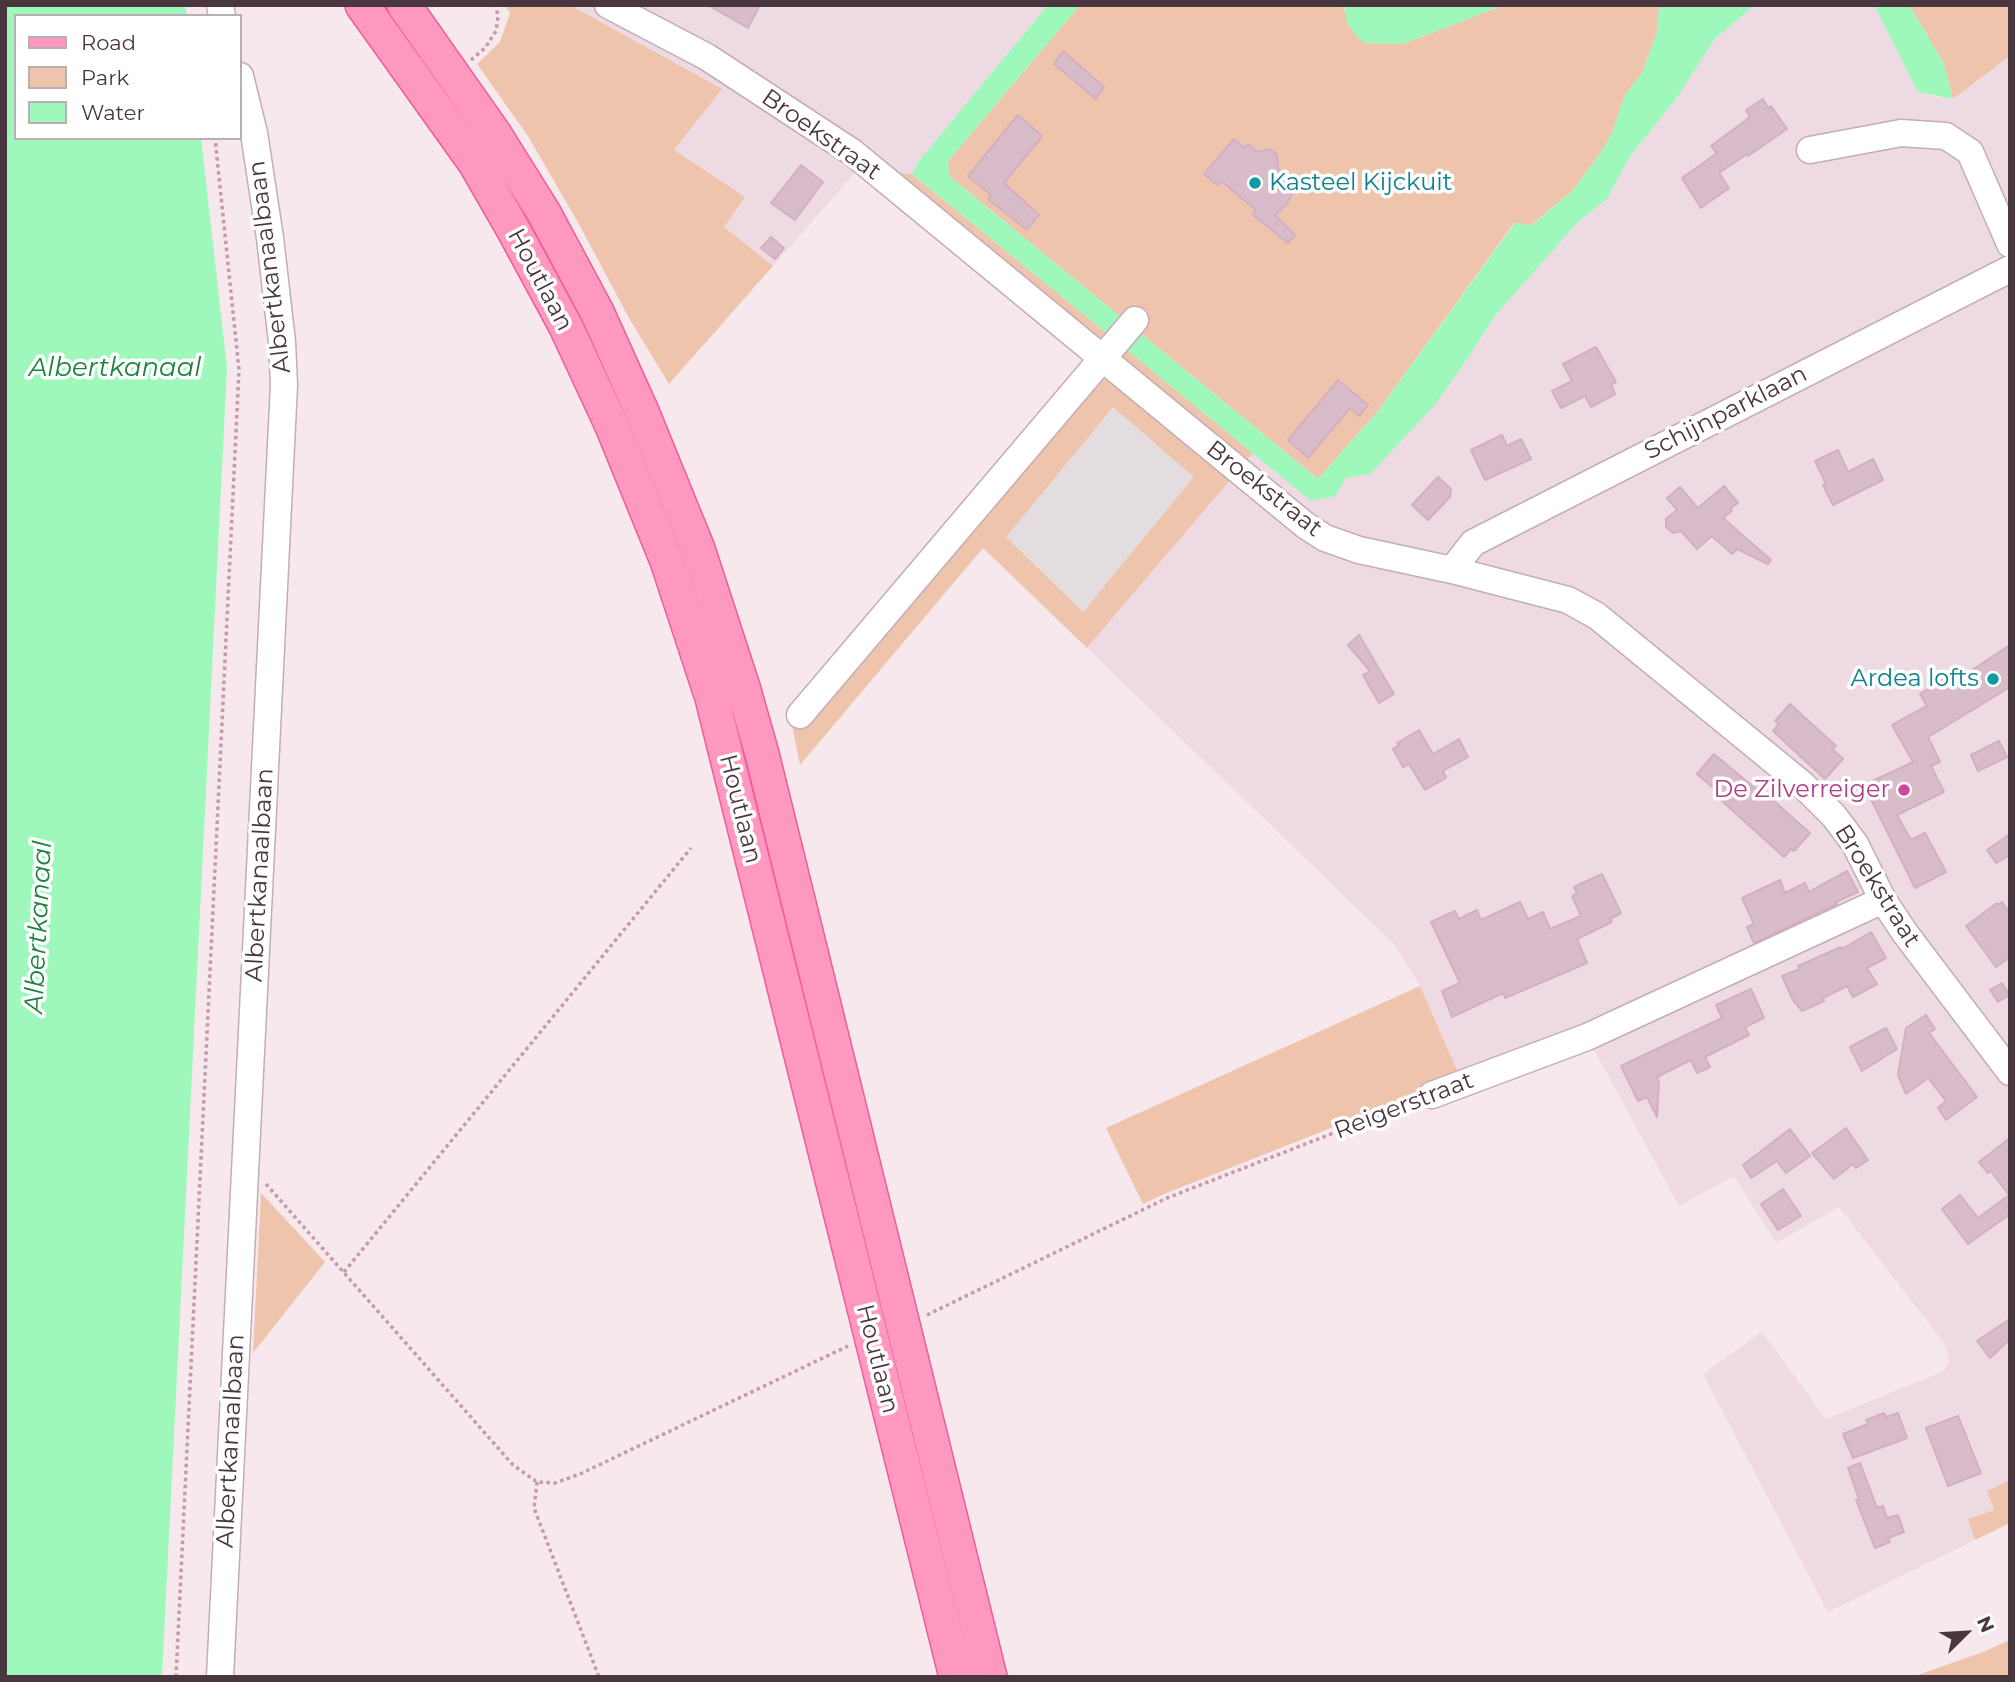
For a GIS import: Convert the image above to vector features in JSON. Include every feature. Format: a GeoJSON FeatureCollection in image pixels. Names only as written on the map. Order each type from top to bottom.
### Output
{"type":"FeatureCollection","features":[{"type":"Feature","properties":{"kind":"main road","name":"Houtlaan"},"geometry":{"type":"LineString","coordinates":[[362,5],[475,163],[513,229],[566,327],[612,426],[667,561],[712,698],[956,1677]]}},
{"type":"Feature","properties":{"kind":"main road","name":"Houtlaan"},"geometry":{"type":"LineString","coordinates":[[404,5],[494,133],[544,212],[597,312],[698,549],[762,754],[990,1677]]}},
{"type":"Feature","properties":{"kind":"street","name":"Broekstraat"},"geometry":{"type":"LineString","coordinates":[[608,5],[707,57],[852,152],[1109,353],[1305,525],[1325,538],[1359,550],[1452,570],[1568,600],[1597,616],[1819,800],[1854,844],[1883,900],[1913,944],[2010,1072]]}},
{"type":"Feature","properties":{"kind":"street","name":"Albertkanaalbaan"},"geometry":{"type":"LineString","coordinates":[[220,1677],[284,385],[282,342],[271,250],[254,134],[242,84]]}},
{"type":"Feature","properties":{"kind":"street"},"geometry":{"type":"LineString","coordinates":[[1810,150],[1901,133],[1946,136],[1970,152],[2010,244]]}},
{"type":"Feature","properties":{"kind":"street","name":"Schijnparklaan"},"geometry":{"type":"LineString","coordinates":[[1452,570],[1473,543],[2010,269]]}},
{"type":"Feature","properties":{"kind":"street"},"geometry":{"type":"LineString","coordinates":[[800,715],[1135,320]]}},
{"type":"Feature","properties":{"kind":"street","name":"Reigerstraat"},"geometry":{"type":"LineString","coordinates":[[1432,1096],[1587,1037],[1883,900]]}},
{"type":"Feature","properties":{"kind":"path"},"geometry":{"type":"LineString","coordinates":[[469,62],[485,48],[496,31],[496,5]]}},
{"type":"Feature","properties":{"kind":"path","name":"Albertkanaalbaan"},"geometry":{"type":"LineString","coordinates":[[176,1677],[239,370],[215,140]]}},
{"type":"Feature","properties":{"kind":"path"},"geometry":{"type":"LineString","coordinates":[[344,1272],[691,848]]}},
{"type":"Feature","properties":{"kind":"path","name":"Reigerstraat"},"geometry":{"type":"LineString","coordinates":[[927,1315],[1167,1198],[1432,1096]]}},
{"type":"Feature","properties":{"kind":"path"},"geometry":{"type":"LineString","coordinates":[[244,1177],[264,1183],[275,1192],[513,1465],[537,1482],[555,1483],[580,1474],[821,1359]]}},
{"type":"Feature","properties":{"kind":"path"},"geometry":{"type":"LineString","coordinates":[[537,1482],[534,1508],[599,1677]]}},
{"type":"Feature","properties":{"kind":"shaded area"},"geometry":{"type":"Polygon","coordinates":[[[569,5],[1048,5],[918,162],[912,174],[858,169],[773,266],[723,227],[744,197],[674,150],[721,90],[569,5]]]}},
{"type":"Feature","properties":{"kind":"shaded area"},"geometry":{"type":"Polygon","coordinates":[[[1755,5],[1874,5],[1918,92],[1936,97],[1953,99],[2010,56],[2010,1480],[1987,1491],[1994,1510],[1968,1519],[1975,1540],[1828,1612],[1703,1374],[1762,1332],[1826,1419],[1944,1371],[1949,1361],[1944,1343],[1839,1207],[1776,1243],[1734,1176],[1679,1206],[1591,1044],[1460,1077],[1420,986],[1395,945],[1087,648],[1253,453],[1311,501],[1346,478],[1455,375],[1494,317],[1579,221],[1607,199],[1630,156],[1676,99],[1715,39],[1755,5]]]}},
{"type":"Feature","properties":{"kind":"shaded area"},"geometry":{"type":"Polygon","coordinates":[[[1113,407],[1194,477],[1083,612],[1006,537],[1113,407]]]}},
{"type":"Feature","properties":{"kind":"green space"},"geometry":{"type":"Polygon","coordinates":[[[505,5],[570,5],[722,89],[674,150],[745,197],[724,227],[773,266],[669,384],[629,318],[528,136],[477,64],[500,42],[510,13],[505,5]]]}},
{"type":"Feature","properties":{"kind":"green space"},"geometry":{"type":"Polygon","coordinates":[[[1080,5],[1344,5],[1343,8],[1365,43],[1403,44],[1504,5],[1659,5],[1657,33],[1642,73],[1625,95],[1612,133],[1602,151],[1573,190],[1531,225],[1514,223],[1378,411],[1318,479],[949,176],[948,161],[1080,5]]]}},
{"type":"Feature","properties":{"kind":"green space"},"geometry":{"type":"Polygon","coordinates":[[[1909,5],[2010,5],[2010,56],[1953,99],[1943,62],[1909,5]]]}},
{"type":"Feature","properties":{"kind":"green space"},"geometry":{"type":"Polygon","coordinates":[[[858,169],[912,174],[1253,453],[1087,648],[983,548],[800,765],[790,715],[1089,358],[858,169]]]}},
{"type":"Feature","properties":{"kind":"green space"},"geometry":{"type":"Polygon","coordinates":[[[1420,986],[1460,1077],[1143,1204],[1106,1128],[1420,986]]]}},
{"type":"Feature","properties":{"kind":"green space"},"geometry":{"type":"Polygon","coordinates":[[[261,1193],[325,1262],[253,1353],[261,1193]]]}},
{"type":"Feature","properties":{"kind":"green space"},"geometry":{"type":"Polygon","coordinates":[[[2010,1480],[2010,1523],[1975,1540],[1968,1519],[1994,1510],[1987,1491],[2010,1480]]]}},
{"type":"Feature","properties":{"kind":"green space"},"geometry":{"type":"Polygon","coordinates":[[[2010,1640],[2010,1677],[1912,1677],[1983,1652],[2010,1640]]]}},
{"type":"Feature","properties":{"kind":"water","name":"Albertkanaal"},"geometry":{"type":"Polygon","coordinates":[[[5,5],[185,5],[187,14],[14,14],[14,140],[201,140],[227,368],[162,1677],[5,1677],[5,5]]]}},
{"type":"Feature","properties":{"kind":"water"},"geometry":{"type":"Polygon","coordinates":[[[1048,5],[1080,5],[948,161],[949,176],[1318,479],[1378,411],[1515,223],[1532,225],[1573,190],[1602,151],[1612,133],[1625,95],[1642,73],[1657,33],[1659,5],[1755,5],[1715,39],[1676,99],[1630,156],[1607,199],[1579,221],[1494,317],[1434,406],[1370,474],[1346,478],[1335,496],[1311,501],[912,174],[918,162],[1048,5]]]}},
{"type":"Feature","properties":{"kind":"water"},"geometry":{"type":"Polygon","coordinates":[[[1344,5],[1504,5],[1403,44],[1365,43],[1347,23],[1344,5]]]}},
{"type":"Feature","properties":{"kind":"water"},"geometry":{"type":"Polygon","coordinates":[[[1874,5],[1909,5],[1943,62],[1953,99],[1918,92],[1874,5]]]}},
{"type":"Feature","properties":{"kind":"building"},"geometry":{"type":"Polygon","coordinates":[[[708,5],[760,5],[748,28],[708,5]]]}},
{"type":"Feature","properties":{"kind":"building"},"geometry":{"type":"Polygon","coordinates":[[[1063,51],[1104,87],[1096,99],[1054,64],[1063,51]]]}},
{"type":"Feature","properties":{"kind":"building"},"geometry":{"type":"Polygon","coordinates":[[[1763,99],[1787,129],[1719,173],[1729,188],[1701,208],[1682,178],[1717,153],[1711,146],[1750,117],[1746,110],[1763,99]]]}},
{"type":"Feature","properties":{"kind":"building"},"geometry":{"type":"Polygon","coordinates":[[[1018,115],[1042,136],[1004,183],[1039,215],[1027,230],[988,199],[991,195],[968,176],[1018,115]]]}},
{"type":"Feature","properties":{"kind":"building","name":"Kasteel Kijckuit"},"geometry":{"type":"Polygon","coordinates":[[[1234,139],[1244,148],[1248,144],[1257,152],[1270,149],[1277,155],[1278,169],[1288,177],[1285,181],[1294,190],[1286,205],[1275,215],[1295,235],[1288,243],[1253,215],[1256,210],[1221,181],[1217,185],[1204,174],[1234,139]]]}},
{"type":"Feature","properties":{"kind":"building"},"geometry":{"type":"Polygon","coordinates":[[[801,165],[823,182],[795,220],[771,203],[801,165]]]}},
{"type":"Feature","properties":{"kind":"building"},"geometry":{"type":"Polygon","coordinates":[[[771,237],[784,248],[775,259],[761,248],[771,237]]]}},
{"type":"Feature","properties":{"kind":"building"},"geometry":{"type":"Polygon","coordinates":[[[1596,347],[1616,382],[1611,385],[1615,394],[1591,407],[1585,396],[1561,408],[1552,391],[1572,381],[1563,364],[1596,347]]]}},
{"type":"Feature","properties":{"kind":"building"},"geometry":{"type":"Polygon","coordinates":[[[1338,380],[1368,405],[1359,416],[1350,408],[1308,458],[1288,440],[1338,380]]]}},
{"type":"Feature","properties":{"kind":"building"},"geometry":{"type":"Polygon","coordinates":[[[1502,435],[1507,446],[1521,439],[1531,459],[1485,480],[1471,450],[1502,435]]]}},
{"type":"Feature","properties":{"kind":"building"},"geometry":{"type":"Polygon","coordinates":[[[1838,450],[1848,472],[1873,459],[1883,480],[1833,505],[1815,461],[1838,450]]]}},
{"type":"Feature","properties":{"kind":"building"},"geometry":{"type":"Polygon","coordinates":[[[1438,477],[1451,489],[1450,497],[1428,520],[1412,505],[1438,477]]]}},
{"type":"Feature","properties":{"kind":"building"},"geometry":{"type":"Polygon","coordinates":[[[1724,486],[1738,503],[1723,518],[1771,560],[1768,564],[1737,549],[1732,554],[1712,536],[1697,549],[1681,531],[1673,533],[1666,527],[1666,519],[1677,510],[1667,498],[1680,487],[1698,508],[1724,486]]]}},
{"type":"Feature","properties":{"kind":"building"},"geometry":{"type":"Polygon","coordinates":[[[1359,635],[1394,694],[1379,703],[1363,675],[1370,671],[1348,645],[1359,635]]]}},
{"type":"Feature","properties":{"kind":"building"},"geometry":{"type":"Polygon","coordinates":[[[2010,645],[2010,687],[1928,737],[1940,762],[1931,766],[1944,792],[1897,815],[1911,840],[1925,833],[1946,872],[1915,888],[1864,785],[1913,762],[1892,725],[1927,706],[1920,694],[1956,672],[1960,678],[2010,645]]]}},
{"type":"Feature","properties":{"kind":"building"},"geometry":{"type":"Polygon","coordinates":[[[1790,704],[1836,746],[1832,749],[1843,759],[1825,779],[1773,731],[1779,724],[1775,721],[1790,704]]]}},
{"type":"Feature","properties":{"kind":"building"},"geometry":{"type":"Polygon","coordinates":[[[1419,730],[1433,754],[1459,739],[1468,757],[1443,771],[1446,778],[1425,790],[1409,764],[1403,767],[1393,749],[1399,745],[1397,743],[1419,730]]]}},
{"type":"Feature","properties":{"kind":"building"},"geometry":{"type":"Polygon","coordinates":[[[1999,741],[2007,757],[1978,771],[1971,755],[1999,741]]]}},
{"type":"Feature","properties":{"kind":"building"},"geometry":{"type":"Polygon","coordinates":[[[1714,754],[1756,789],[1758,787],[1810,833],[1794,851],[1791,849],[1784,857],[1721,800],[1724,797],[1697,774],[1714,754]]]}},
{"type":"Feature","properties":{"kind":"building"},"geometry":{"type":"Polygon","coordinates":[[[2010,834],[2010,855],[1996,863],[1987,850],[2010,834]]]}},
{"type":"Feature","properties":{"kind":"building"},"geometry":{"type":"Polygon","coordinates":[[[1847,871],[1858,892],[1754,943],[1747,927],[1754,924],[1742,898],[1780,880],[1785,893],[1805,883],[1809,892],[1847,871]]]}},
{"type":"Feature","properties":{"kind":"building"},"geometry":{"type":"Polygon","coordinates":[[[1602,874],[1621,913],[1610,919],[1612,922],[1577,939],[1587,963],[1505,998],[1503,993],[1452,1017],[1442,991],[1460,983],[1431,922],[1455,911],[1459,919],[1477,910],[1481,920],[1520,902],[1528,919],[1543,912],[1550,929],[1581,916],[1572,896],[1577,893],[1574,887],[1602,874]]]}},
{"type":"Feature","properties":{"kind":"building"},"geometry":{"type":"Polygon","coordinates":[[[2002,902],[2010,913],[2010,957],[1996,967],[1966,926],[2002,902]]]}},
{"type":"Feature","properties":{"kind":"building"},"geometry":{"type":"Polygon","coordinates":[[[1871,932],[1886,958],[1867,968],[1877,984],[1853,997],[1847,986],[1802,1011],[1793,1000],[1782,976],[1800,969],[1798,966],[1841,947],[1842,949],[1871,932]]]}},
{"type":"Feature","properties":{"kind":"building"},"geometry":{"type":"Polygon","coordinates":[[[2002,983],[2009,995],[1998,1002],[1990,990],[2002,983]]]}},
{"type":"Feature","properties":{"kind":"building"},"geometry":{"type":"Polygon","coordinates":[[[1751,989],[1764,1018],[1745,1027],[1749,1035],[1705,1057],[1710,1067],[1697,1073],[1691,1060],[1657,1077],[1657,1117],[1647,1097],[1638,1101],[1621,1066],[1722,1018],[1716,1005],[1751,989]]]}},
{"type":"Feature","properties":{"kind":"building"},"geometry":{"type":"Polygon","coordinates":[[[1926,1015],[1935,1029],[1929,1033],[1977,1097],[1946,1120],[1938,1108],[1946,1101],[1928,1078],[1906,1094],[1898,1075],[1906,1028],[1926,1015]]]}},
{"type":"Feature","properties":{"kind":"building"},"geometry":{"type":"Polygon","coordinates":[[[1886,1028],[1897,1049],[1862,1071],[1850,1047],[1886,1028]]]}},
{"type":"Feature","properties":{"kind":"building"},"geometry":{"type":"Polygon","coordinates":[[[1846,1128],[1868,1160],[1856,1168],[1853,1164],[1834,1179],[1812,1153],[1846,1128]]]}},
{"type":"Feature","properties":{"kind":"building"},"geometry":{"type":"Polygon","coordinates":[[[1790,1129],[1810,1156],[1786,1173],[1777,1161],[1751,1178],[1743,1165],[1790,1129]]]}},
{"type":"Feature","properties":{"kind":"building"},"geometry":{"type":"Polygon","coordinates":[[[2010,1138],[2010,1214],[1968,1244],[1942,1209],[1960,1195],[1978,1218],[2009,1195],[1991,1171],[1988,1173],[1979,1162],[2010,1138]]]}},
{"type":"Feature","properties":{"kind":"building"},"geometry":{"type":"Polygon","coordinates":[[[1783,1189],[1801,1216],[1778,1230],[1761,1204],[1783,1189]]]}},
{"type":"Feature","properties":{"kind":"building"},"geometry":{"type":"Polygon","coordinates":[[[2010,1319],[2010,1339],[1990,1358],[1977,1341],[2010,1319]]]}},
{"type":"Feature","properties":{"kind":"building"},"geometry":{"type":"Polygon","coordinates":[[[1884,1413],[1886,1417],[1898,1413],[1907,1438],[1853,1458],[1843,1434],[1868,1424],[1866,1420],[1884,1413]]]}},
{"type":"Feature","properties":{"kind":"building"},"geometry":{"type":"Polygon","coordinates":[[[1958,1416],[1981,1473],[1948,1486],[1926,1428],[1958,1416]]]}},
{"type":"Feature","properties":{"kind":"building"},"geometry":{"type":"Polygon","coordinates":[[[1860,1463],[1877,1508],[1883,1506],[1887,1518],[1898,1515],[1904,1532],[1888,1538],[1890,1542],[1875,1548],[1856,1500],[1859,1499],[1848,1468],[1860,1463]]]}},
{"type":"Feature","properties":{"kind":"place","name":"Kasteel Kijckuit"},"geometry":{"type":"Point","coordinates":[1255,183]}},
{"type":"Feature","properties":{"kind":"place","name":"Ardea lofts"},"geometry":{"type":"Point","coordinates":[1993,679]}},
{"type":"Feature","properties":{"kind":"place","name":"De Zilverreiger"},"geometry":{"type":"Point","coordinates":[1904,790]}}]}
